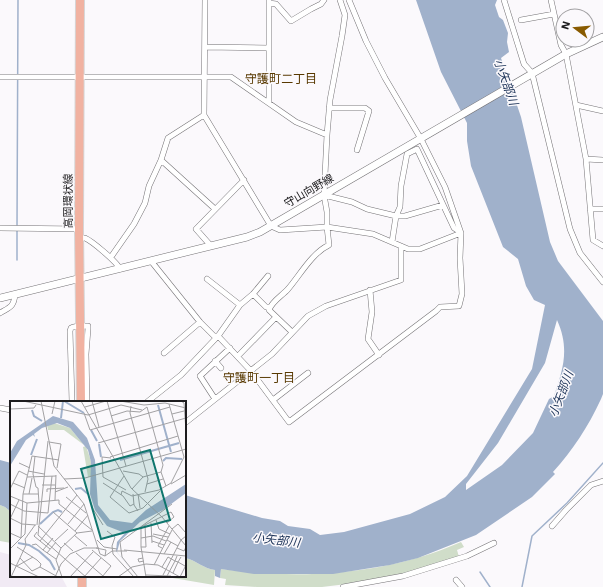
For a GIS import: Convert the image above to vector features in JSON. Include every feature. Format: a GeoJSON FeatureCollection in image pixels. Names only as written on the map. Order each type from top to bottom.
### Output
{"type":"FeatureCollection","features":[{"type":"Feature","properties":{"kind":"main road","name":"高岡環状線"},"geometry":{"type":"LineString","coordinates":[[80,0],[79,330],[81,401]]}},
{"type":"Feature","properties":{"kind":"main road","name":"守山向野線"},"geometry":{"type":"LineString","coordinates":[[0,298],[248,237],[260,232],[566,54],[603,37]]}},
{"type":"Feature","properties":{"kind":"street"},"geometry":{"type":"LineString","coordinates":[[205,0],[204,115],[271,226],[280,230],[327,228],[373,234],[408,249],[420,249],[461,233]]}},
{"type":"Feature","properties":{"kind":"street"},"geometry":{"type":"LineString","coordinates":[[269,103],[269,2],[276,4],[290,22],[311,8],[321,4],[324,0]]}},
{"type":"Feature","properties":{"kind":"street"},"geometry":{"type":"LineString","coordinates":[[270,307],[288,289],[318,252],[329,245],[327,212],[324,195],[329,108],[345,15],[340,0]]}},
{"type":"Feature","properties":{"kind":"street"},"geometry":{"type":"LineString","coordinates":[[150,261],[200,322],[214,336],[218,336],[251,371],[289,422],[379,355],[440,307],[460,306],[462,294],[460,258],[461,233],[445,187],[422,139],[385,78],[366,41],[349,0]]}},
{"type":"Feature","properties":{"kind":"street"},"geometry":{"type":"LineString","coordinates":[[504,0],[524,64],[530,75],[570,228],[580,253],[603,282]]}},
{"type":"Feature","properties":{"kind":"street"},"geometry":{"type":"LineString","coordinates":[[551,0],[562,45],[566,54],[586,159],[593,240],[603,246]]}},
{"type":"Feature","properties":{"kind":"street"},"geometry":{"type":"LineString","coordinates":[[522,20],[554,14]]}},
{"type":"Feature","properties":{"kind":"street"},"geometry":{"type":"LineString","coordinates":[[205,47],[269,48]]}},
{"type":"Feature","properties":{"kind":"street"},"geometry":{"type":"LineString","coordinates":[[0,77],[231,77],[296,122],[327,135]]}},
{"type":"Feature","properties":{"kind":"street"},"geometry":{"type":"LineString","coordinates":[[576,105],[603,111]]}},
{"type":"Feature","properties":{"kind":"street"},"geometry":{"type":"LineString","coordinates":[[329,108],[365,108],[368,111],[357,150]]}},
{"type":"Feature","properties":{"kind":"street"},"geometry":{"type":"LineString","coordinates":[[111,257],[134,224],[146,203],[149,186],[161,160],[168,138],[204,115]]}},
{"type":"Feature","properties":{"kind":"street"},"geometry":{"type":"LineString","coordinates":[[392,242],[396,216],[400,207],[401,186],[407,154],[417,149],[454,228],[461,233]]}},
{"type":"Feature","properties":{"kind":"street"},"geometry":{"type":"LineString","coordinates":[[586,159],[603,160]]}},
{"type":"Feature","properties":{"kind":"street"},"geometry":{"type":"LineString","coordinates":[[161,160],[215,209]]}},
{"type":"Feature","properties":{"kind":"street"},"geometry":{"type":"LineString","coordinates":[[211,246],[196,229],[244,180]]}},
{"type":"Feature","properties":{"kind":"street"},"geometry":{"type":"LineString","coordinates":[[324,195],[352,202],[367,209],[396,216],[405,216],[443,205]]}},
{"type":"Feature","properties":{"kind":"street"},"geometry":{"type":"LineString","coordinates":[[590,209],[603,209]]}},
{"type":"Feature","properties":{"kind":"street"},"geometry":{"type":"LineString","coordinates":[[0,228],[79,228]]}},
{"type":"Feature","properties":{"kind":"street"},"geometry":{"type":"LineString","coordinates":[[79,238],[85,238],[111,257],[118,264],[120,269]]}},
{"type":"Feature","properties":{"kind":"street"},"geometry":{"type":"LineString","coordinates":[[186,423],[272,354],[308,316],[326,306],[401,280],[402,246]]}},
{"type":"Feature","properties":{"kind":"street"},"geometry":{"type":"LineString","coordinates":[[148,401],[181,375],[218,336],[240,305],[253,294],[268,276]]}},
{"type":"Feature","properties":{"kind":"street"},"geometry":{"type":"LineString","coordinates":[[207,279],[240,305]]}},
{"type":"Feature","properties":{"kind":"street"},"geometry":{"type":"LineString","coordinates":[[370,290],[372,312],[368,339],[379,355]]}},
{"type":"Feature","properties":{"kind":"street"},"geometry":{"type":"LineString","coordinates":[[0,312],[12,306],[15,294]]}},
{"type":"Feature","properties":{"kind":"street"},"geometry":{"type":"LineString","coordinates":[[253,294],[266,307],[270,307]]}},
{"type":"Feature","properties":{"kind":"street"},"geometry":{"type":"LineString","coordinates":[[270,307],[269,310],[292,332]]}},
{"type":"Feature","properties":{"kind":"street"},"geometry":{"type":"LineString","coordinates":[[238,356],[276,317]]}},
{"type":"Feature","properties":{"kind":"street"},"geometry":{"type":"LineString","coordinates":[[164,353],[200,322]]}},
{"type":"Feature","properties":{"kind":"street"},"geometry":{"type":"LineString","coordinates":[[72,401],[70,331],[72,326],[79,330],[88,326],[87,401]]}},
{"type":"Feature","properties":{"kind":"street"},"geometry":{"type":"LineString","coordinates":[[215,399],[200,376],[230,348]]}},
{"type":"Feature","properties":{"kind":"street"},"geometry":{"type":"LineString","coordinates":[[215,362],[221,368]]}},
{"type":"Feature","properties":{"kind":"street"},"geometry":{"type":"LineString","coordinates":[[273,400],[308,373]]}},
{"type":"Feature","properties":{"kind":"street"},"geometry":{"type":"LineString","coordinates":[[0,408],[10,410]]}},
{"type":"Feature","properties":{"kind":"street"},"geometry":{"type":"LineString","coordinates":[[552,526],[591,485],[603,481]]}},
{"type":"Feature","properties":{"kind":"street"},"geometry":{"type":"LineString","coordinates":[[344,587],[403,576],[466,556],[494,543]]}},
{"type":"Feature","properties":{"kind":"street"},"geometry":{"type":"LineString","coordinates":[[456,580],[462,587]]}},
{"type":"Feature","properties":{"kind":"shaded area"},"geometry":{"type":"Polygon","coordinates":[[[0,552],[10,555],[10,577],[62,577],[67,587],[0,587],[0,552]]]}},
{"type":"Feature","properties":{"kind":"green space"},"geometry":{"type":"Polygon","coordinates":[[[0,505],[10,511],[10,543],[0,541],[0,505]]]}},
{"type":"Feature","properties":{"kind":"green space"},"geometry":{"type":"Polygon","coordinates":[[[461,542],[464,547],[457,550],[459,557],[412,572],[355,583],[322,587],[257,587],[225,585],[226,579],[220,578],[221,569],[282,574],[313,574],[373,568],[403,562],[461,542]]]}},
{"type":"Feature","properties":{"kind":"green space"},"geometry":{"type":"Polygon","coordinates":[[[186,558],[215,570],[214,585],[167,577],[186,577],[186,558]]]}},
{"type":"Feature","properties":{"kind":"water","name":"小矢部川"},"geometry":{"type":"Polygon","coordinates":[[[416,0],[497,0],[495,5],[499,17],[503,20],[508,33],[507,42],[509,52],[501,58],[521,117],[550,242],[558,261],[603,321],[603,394],[591,419],[580,438],[553,472],[555,474],[532,497],[476,535],[418,558],[390,565],[333,574],[254,574],[221,569],[220,578],[215,576],[215,570],[186,558],[186,495],[262,518],[280,521],[288,526],[310,529],[320,535],[344,532],[410,514],[445,497],[467,476],[532,369],[545,305],[534,300],[526,286],[518,259],[503,247],[471,166],[467,141],[467,123],[441,72],[416,0]],[[557,320],[545,363],[498,443],[466,484],[466,490],[502,465],[533,433],[549,399],[554,396],[564,359],[563,340],[557,320]]]}},
{"type":"Feature","properties":{"kind":"water"},"geometry":{"type":"Polygon","coordinates":[[[0,460],[10,463],[10,511],[0,505],[0,460]]]}},
{"type":"Feature","properties":{"kind":"waterway"},"geometry":{"type":"LineString","coordinates":[[17,227],[18,0]]}},
{"type":"Feature","properties":{"kind":"waterway"},"geometry":{"type":"LineString","coordinates":[[17,230],[17,260]]}},
{"type":"Feature","properties":{"kind":"waterway"},"geometry":{"type":"LineString","coordinates":[[522,587],[532,536],[567,503],[603,463]]}},
{"type":"Feature","properties":{"kind":"waterway"},"geometry":{"type":"LineString","coordinates":[[480,572],[490,587]]}},
{"type":"Feature","properties":{"kind":"district","name":"守護町二丁目"},"geometry":{"type":"Point","coordinates":[281,79]}},
{"type":"Feature","properties":{"kind":"district","name":"守護町一丁目"},"geometry":{"type":"Point","coordinates":[259,378]}}]}
